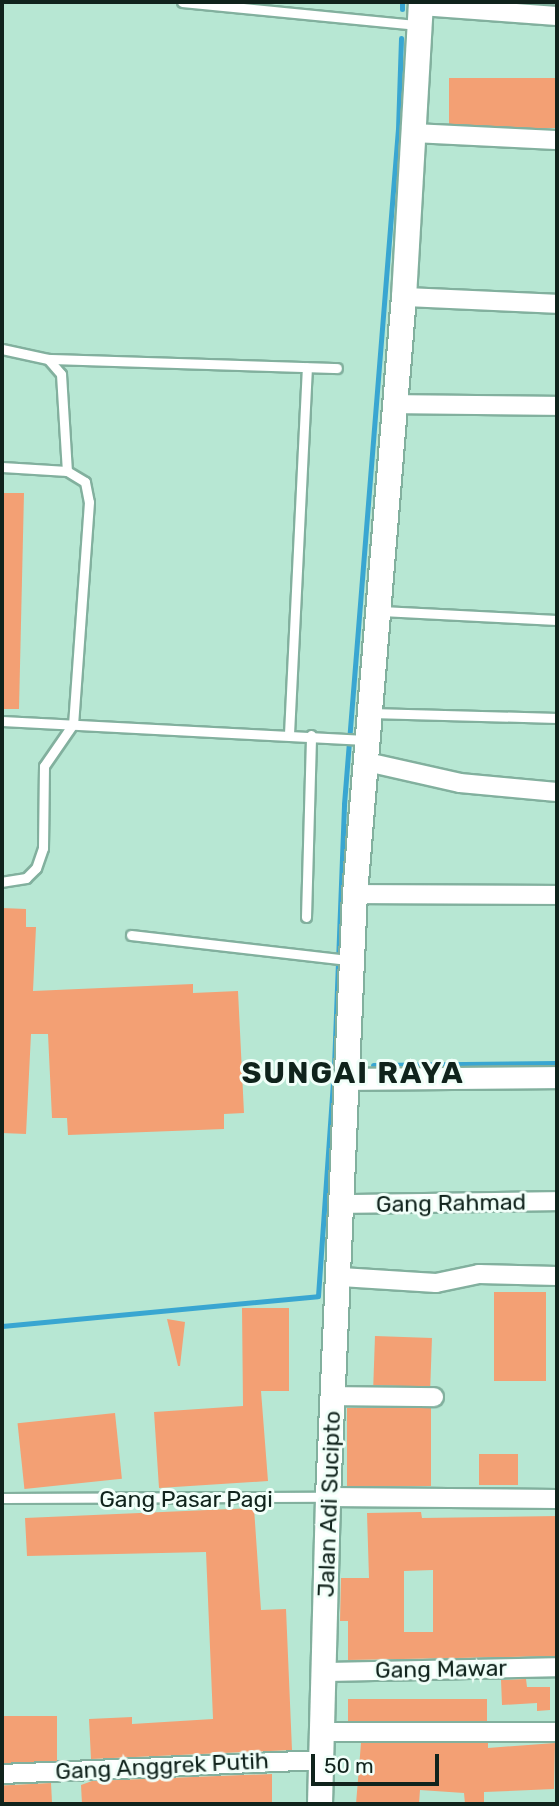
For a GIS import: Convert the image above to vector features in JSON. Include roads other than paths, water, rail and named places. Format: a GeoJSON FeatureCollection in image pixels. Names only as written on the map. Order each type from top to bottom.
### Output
{"type":"FeatureCollection","features":[{"type":"Feature","properties":{"kind":"main road","name":"Jalan Adi Sucipto"},"geometry":{"type":"LineString","coordinates":[[320,1804],[324,1732],[328,1497],[341,1277],[355,894],[364,747],[404,297],[411,133],[420,11]]}},
{"type":"Feature","properties":{"kind":"street"},"geometry":{"type":"LineString","coordinates":[[420,11],[557,16]]}},
{"type":"Feature","properties":{"kind":"street"},"geometry":{"type":"LineString","coordinates":[[411,133],[557,140]]}},
{"type":"Feature","properties":{"kind":"street"},"geometry":{"type":"LineString","coordinates":[[404,297],[557,304]]}},
{"type":"Feature","properties":{"kind":"street"},"geometry":{"type":"LineString","coordinates":[[395,404],[557,406]]}},
{"type":"Feature","properties":{"kind":"street"},"geometry":{"type":"LineString","coordinates":[[364,747],[460,783],[557,792]]}},
{"type":"Feature","properties":{"kind":"street"},"geometry":{"type":"LineString","coordinates":[[355,894],[557,895]]}},
{"type":"Feature","properties":{"kind":"street"},"geometry":{"type":"LineString","coordinates":[[347,1079],[557,1077]]}},
{"type":"Feature","properties":{"kind":"street","name":"Gang Rahmad"},"geometry":{"type":"LineString","coordinates":[[344,1204],[557,1201]]}},
{"type":"Feature","properties":{"kind":"street"},"geometry":{"type":"LineString","coordinates":[[341,1277],[436,1283],[479,1274],[557,1276]]}},
{"type":"Feature","properties":{"kind":"street"},"geometry":{"type":"LineString","coordinates":[[333,1396],[434,1397]]}},
{"type":"Feature","properties":{"kind":"street"},"geometry":{"type":"LineString","coordinates":[[328,1497],[557,1499]]}},
{"type":"Feature","properties":{"kind":"street","name":"Gang Mawar"},"geometry":{"type":"LineString","coordinates":[[324,1672],[557,1667]]}},
{"type":"Feature","properties":{"kind":"street"},"geometry":{"type":"LineString","coordinates":[[324,1732],[557,1732]]}},
{"type":"Feature","properties":{"kind":"street","name":"Gang Anggrek Putih"},"geometry":{"type":"LineString","coordinates":[[2,1774],[322,1760]]}},
{"type":"Feature","properties":{"kind":"lane"},"geometry":{"type":"LineString","coordinates":[[182,2],[420,11]]}},
{"type":"Feature","properties":{"kind":"lane"},"geometry":{"type":"LineString","coordinates":[[2,349],[48,359],[337,368]]}},
{"type":"Feature","properties":{"kind":"lane"},"geometry":{"type":"LineString","coordinates":[[48,359],[61,374],[66,403],[66,471]]}},
{"type":"Feature","properties":{"kind":"lane"},"geometry":{"type":"LineString","coordinates":[[289,734],[307,367]]}},
{"type":"Feature","properties":{"kind":"lane"},"geometry":{"type":"LineString","coordinates":[[2,467],[66,471],[85,482],[89,502],[73,724],[44,766],[43,848],[36,868],[26,878],[2,882]]}},
{"type":"Feature","properties":{"kind":"lane"},"geometry":{"type":"LineString","coordinates":[[377,611],[557,620]]}},
{"type":"Feature","properties":{"kind":"lane"},"geometry":{"type":"LineString","coordinates":[[369,713],[557,718]]}},
{"type":"Feature","properties":{"kind":"lane"},"geometry":{"type":"LineString","coordinates":[[2,721],[311,735],[342,738],[364,747]]}},
{"type":"Feature","properties":{"kind":"lane"},"geometry":{"type":"LineString","coordinates":[[306,918],[311,735]]}},
{"type":"Feature","properties":{"kind":"lane"},"geometry":{"type":"LineString","coordinates":[[131,935],[346,960]]}},
{"type":"Feature","properties":{"kind":"lane","name":"Gang Pasar Pagi"},"geometry":{"type":"LineString","coordinates":[[2,1498],[328,1497]]}},
{"type":"Feature","properties":{"kind":"waterway"},"geometry":{"type":"LineString","coordinates":[[402,2],[402,9]]}},
{"type":"Feature","properties":{"kind":"waterway"},"geometry":{"type":"LineString","coordinates":[[2,1326],[318,1296],[334,1066],[344,804],[398,129],[401,38]]}},
{"type":"Feature","properties":{"kind":"waterway"},"geometry":{"type":"LineString","coordinates":[[373,1065],[557,1063]]}},
{"type":"Feature","properties":{"kind":"district","name":"SUNGAI RAYA"},"geometry":{"type":"Point","coordinates":[353,1073]}}]}
